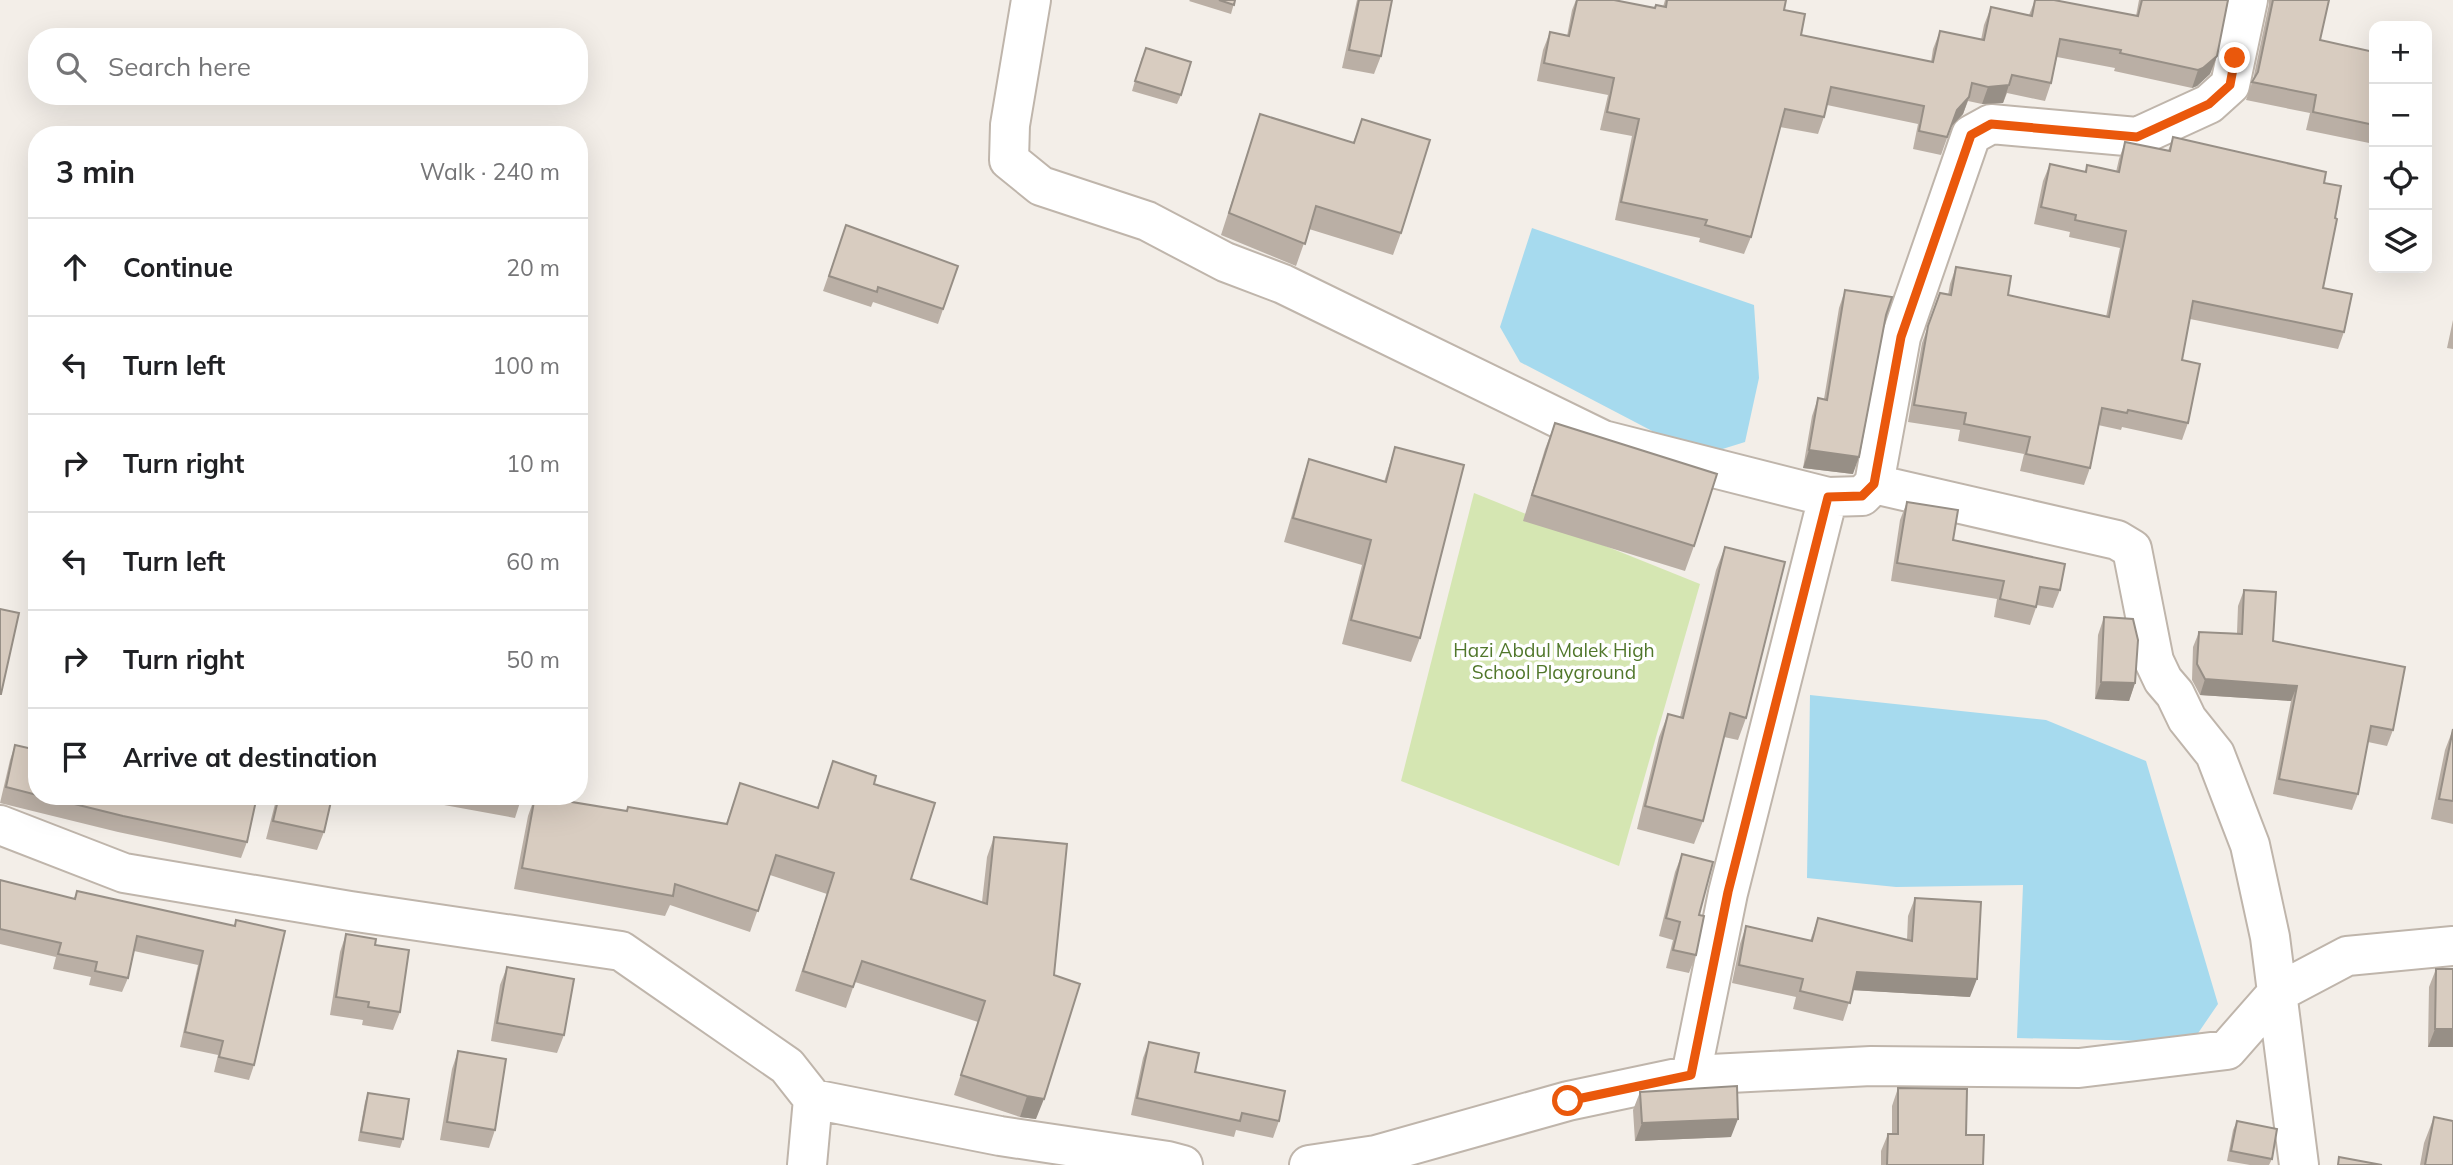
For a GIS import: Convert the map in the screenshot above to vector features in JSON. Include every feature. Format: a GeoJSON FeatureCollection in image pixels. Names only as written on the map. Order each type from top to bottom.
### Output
{"type":"FeatureCollection","features":[{"type":"Feature","properties":{"kind":"street"},"geometry":{"type":"LineString","coordinates":[[1031,0],[1010,125],[1009,160],[1041,186],[1147,221],[1225,262],[1283,284],[1603,440],[1828,497],[1862,496],[1874,484],[1901,337],[1971,135],[1991,124],[2137,137],[2209,104],[2230,85],[2248,0]]}},
{"type":"Feature","properties":{"kind":"street"},"geometry":{"type":"LineString","coordinates":[[1874,484],[2117,540],[2132,549],[2154,661],[2188,719],[2215,754],[2250,845],[2270,937],[2299,1165]]}},
{"type":"Feature","properties":{"kind":"street"},"geometry":{"type":"LineString","coordinates":[[1691,1075],[1728,892],[1828,497]]}},
{"type":"Feature","properties":{"kind":"street"},"geometry":{"type":"LineString","coordinates":[[0,825],[124,873],[351,912],[621,951],[787,1066],[813,1099],[928,1124],[1183,1165]]}},
{"type":"Feature","properties":{"kind":"street"},"geometry":{"type":"LineString","coordinates":[[1309,1165],[1376,1155],[1568,1101],[1691,1075],[1871,1066],[2079,1068],[2227,1050],[2277,993],[2347,956],[2453,946]]}},
{"type":"Feature","properties":{"kind":"street"},"geometry":{"type":"LineString","coordinates":[[807,1165],[813,1099]]}},
{"type":"Feature","properties":{"kind":"green space","name":"Hazi Abdul Malek High School Playground"},"geometry":{"type":"Polygon","coordinates":[[[1474,493],[1700,584],[1619,866],[1401,781],[1474,493]]]}},
{"type":"Feature","properties":{"kind":"water"},"geometry":{"type":"Polygon","coordinates":[[[1532,228],[1754,305],[1759,378],[1745,442],[1700,456],[1520,362],[1500,327],[1532,228]]]}},
{"type":"Feature","properties":{"kind":"water"},"geometry":{"type":"Polygon","coordinates":[[[1810,695],[2046,720],[2146,761],[2218,1004],[2192,1042],[2017,1038],[2023,885],[1896,887],[1807,878],[1810,695]]]}},
{"type":"Feature","properties":{"kind":"building"},"geometry":{"type":"Polygon","coordinates":[[[1219,0],[1235,0],[1234,5],[1219,0]]]}},
{"type":"Feature","properties":{"kind":"building"},"geometry":{"type":"Polygon","coordinates":[[[1359,0],[1392,0],[1381,56],[1349,50],[1359,0]]]}},
{"type":"Feature","properties":{"kind":"building"},"geometry":{"type":"Polygon","coordinates":[[[1577,0],[1614,0],[1655,8],[1656,5],[1666,7],[1667,0],[1786,0],[1784,10],[1805,14],[1801,35],[1933,62],[1940,31],[1984,40],[1991,7],[2032,16],[2035,0],[2054,0],[2138,16],[2142,0],[2228,0],[2217,56],[2203,68],[2198,70],[2120,53],[2121,50],[2060,39],[2051,83],[2012,75],[2009,85],[1988,87],[1972,83],[1969,97],[1957,110],[1947,137],[1919,131],[1924,106],[1831,87],[1824,117],[1785,109],[1751,237],[1705,225],[1707,220],[1621,202],[1639,119],[1607,112],[1614,78],[1544,63],[1550,32],[1569,36],[1577,0]]]}},
{"type":"Feature","properties":{"kind":"building"},"geometry":{"type":"Polygon","coordinates":[[[2273,0],[2329,0],[2320,40],[2369,51],[2369,124],[2313,112],[2316,95],[2252,82],[2258,72],[2273,0]]]}},
{"type":"Feature","properties":{"kind":"building"},"geometry":{"type":"Polygon","coordinates":[[[1146,48],[1191,62],[1181,95],[1135,81],[1146,48]]]}},
{"type":"Feature","properties":{"kind":"building"},"geometry":{"type":"Polygon","coordinates":[[[1260,114],[1354,143],[1362,119],[1430,140],[1401,233],[1316,206],[1305,244],[1229,213],[1260,114]]]}},
{"type":"Feature","properties":{"kind":"building"},"geometry":{"type":"Polygon","coordinates":[[[2173,137],[2326,172],[2324,183],[2341,186],[2323,288],[2352,294],[2344,332],[2193,301],[2182,360],[2200,364],[2188,423],[2128,410],[2127,413],[2102,408],[2090,468],[2026,454],[2030,437],[1964,424],[1966,413],[1914,405],[1928,326],[1940,293],[1951,295],[1956,267],[2011,276],[2008,295],[2109,317],[2126,231],[2075,220],[2076,215],[2041,207],[2050,164],[2086,172],[2087,165],[2119,172],[2125,142],[2170,151],[2173,137]]]}},
{"type":"Feature","properties":{"kind":"building"},"geometry":{"type":"Polygon","coordinates":[[[846,225],[958,266],[943,309],[878,287],[877,292],[829,276],[846,225]]]}},
{"type":"Feature","properties":{"kind":"building"},"geometry":{"type":"Polygon","coordinates":[[[1845,290],[1892,297],[1886,315],[1859,457],[1809,450],[1818,398],[1827,400],[1845,290]]]}},
{"type":"Feature","properties":{"kind":"building"},"geometry":{"type":"Polygon","coordinates":[[[1555,423],[1717,474],[1694,546],[1532,495],[1555,423]]]}},
{"type":"Feature","properties":{"kind":"building"},"geometry":{"type":"Polygon","coordinates":[[[1395,447],[1464,465],[1420,638],[1351,620],[1371,540],[1293,518],[1309,459],[1386,482],[1395,447]]]}},
{"type":"Feature","properties":{"kind":"building"},"geometry":{"type":"Polygon","coordinates":[[[1907,502],[1958,510],[1953,540],[2065,564],[2060,590],[2040,587],[2036,607],[2000,599],[2004,581],[1897,563],[1907,502]]]}},
{"type":"Feature","properties":{"kind":"building"},"geometry":{"type":"Polygon","coordinates":[[[1725,547],[1785,562],[1746,718],[1730,713],[1703,821],[1645,806],[1668,714],[1683,718],[1725,547]]]}},
{"type":"Feature","properties":{"kind":"building"},"geometry":{"type":"Polygon","coordinates":[[[2244,590],[2276,592],[2273,641],[2405,667],[2393,730],[2371,726],[2358,794],[2279,779],[2297,686],[2205,679],[2197,664],[2199,632],[2242,634],[2244,590]]]}},
{"type":"Feature","properties":{"kind":"building"},"geometry":{"type":"Polygon","coordinates":[[[0,609],[19,613],[1,694],[0,694],[0,609]]]}},
{"type":"Feature","properties":{"kind":"building"},"geometry":{"type":"Polygon","coordinates":[[[2104,617],[2133,619],[2138,640],[2135,683],[2101,682],[2104,617]]]}},
{"type":"Feature","properties":{"kind":"building"},"geometry":{"type":"Polygon","coordinates":[[[2453,729],[2453,801],[2439,799],[2453,729]]]}},
{"type":"Feature","properties":{"kind":"building"},"geometry":{"type":"Polygon","coordinates":[[[15,745],[28,748],[28,793],[6,787],[15,745]]]}},
{"type":"Feature","properties":{"kind":"building"},"geometry":{"type":"Polygon","coordinates":[[[833,761],[876,776],[874,784],[935,803],[911,879],[987,904],[994,837],[1067,844],[1054,975],[1080,984],[1044,1099],[961,1075],[985,1001],[862,961],[853,987],[803,971],[834,873],[776,855],[758,911],[675,884],[673,896],[522,868],[533,805],[588,805],[627,811],[628,807],[727,824],[740,783],[818,808],[833,761]]]}},
{"type":"Feature","properties":{"kind":"building"},"geometry":{"type":"Polygon","coordinates":[[[78,805],[255,805],[247,842],[78,805]]]}},
{"type":"Feature","properties":{"kind":"building"},"geometry":{"type":"Polygon","coordinates":[[[277,805],[330,805],[324,832],[273,821],[277,805]]]}},
{"type":"Feature","properties":{"kind":"building"},"geometry":{"type":"Polygon","coordinates":[[[1682,854],[1713,862],[1699,915],[1704,916],[1696,955],[1673,950],[1680,922],[1666,918],[1682,854]]]}},
{"type":"Feature","properties":{"kind":"building"},"geometry":{"type":"Polygon","coordinates":[[[0,880],[75,899],[77,891],[235,926],[236,920],[285,931],[254,1065],[219,1057],[223,1041],[185,1032],[203,951],[137,936],[128,978],[95,971],[97,962],[58,954],[61,943],[0,929],[0,880]]]}},
{"type":"Feature","properties":{"kind":"building"},"geometry":{"type":"Polygon","coordinates":[[[1915,898],[1981,902],[1977,979],[1857,972],[1850,1003],[1800,991],[1803,979],[1739,965],[1746,926],[1812,941],[1818,918],[1912,941],[1915,898]]]}},
{"type":"Feature","properties":{"kind":"building"},"geometry":{"type":"Polygon","coordinates":[[[346,934],[376,939],[375,945],[409,950],[400,1012],[368,1007],[369,1002],[336,997],[346,934]]]}},
{"type":"Feature","properties":{"kind":"building"},"geometry":{"type":"Polygon","coordinates":[[[507,967],[574,979],[564,1035],[497,1023],[507,967]]]}},
{"type":"Feature","properties":{"kind":"building"},"geometry":{"type":"Polygon","coordinates":[[[2436,969],[2453,969],[2453,1029],[2435,1029],[2436,969]]]}},
{"type":"Feature","properties":{"kind":"building"},"geometry":{"type":"Polygon","coordinates":[[[1149,1042],[1199,1053],[1195,1072],[1285,1091],[1279,1121],[1242,1113],[1240,1121],[1137,1098],[1149,1042]]]}},
{"type":"Feature","properties":{"kind":"building"},"geometry":{"type":"Polygon","coordinates":[[[458,1051],[506,1059],[495,1130],[447,1122],[458,1051]]]}},
{"type":"Feature","properties":{"kind":"building"},"geometry":{"type":"Polygon","coordinates":[[[1737,1086],[1738,1119],[1642,1123],[1640,1092],[1737,1086]]]}},
{"type":"Feature","properties":{"kind":"building"},"geometry":{"type":"Polygon","coordinates":[[[1898,1088],[1967,1089],[1966,1135],[1984,1135],[1983,1165],[1887,1165],[1888,1134],[1898,1134],[1898,1088]]]}},
{"type":"Feature","properties":{"kind":"building"},"geometry":{"type":"Polygon","coordinates":[[[368,1093],[409,1099],[403,1139],[361,1132],[368,1093]]]}},
{"type":"Feature","properties":{"kind":"building"},"geometry":{"type":"Polygon","coordinates":[[[2434,1117],[2453,1121],[2453,1165],[2425,1165],[2434,1117]]]}},
{"type":"Feature","properties":{"kind":"building"},"geometry":{"type":"Polygon","coordinates":[[[2237,1121],[2277,1129],[2272,1159],[2231,1151],[2237,1121]]]}},
{"type":"Feature","properties":{"kind":"building"},"geometry":{"type":"Polygon","coordinates":[[[2339,1157],[2382,1165],[2338,1165],[2339,1157]]]}},
{"type":"Feature","properties":{"kind":"route"},"geometry":{"type":"LineString","coordinates":[[1568,1101],[1691,1075],[1728,892],[1828,497],[1862,496],[1874,484],[1901,337],[1971,135],[1991,124],[2137,137],[2209,104],[2230,85],[2235,58]]}}]}
